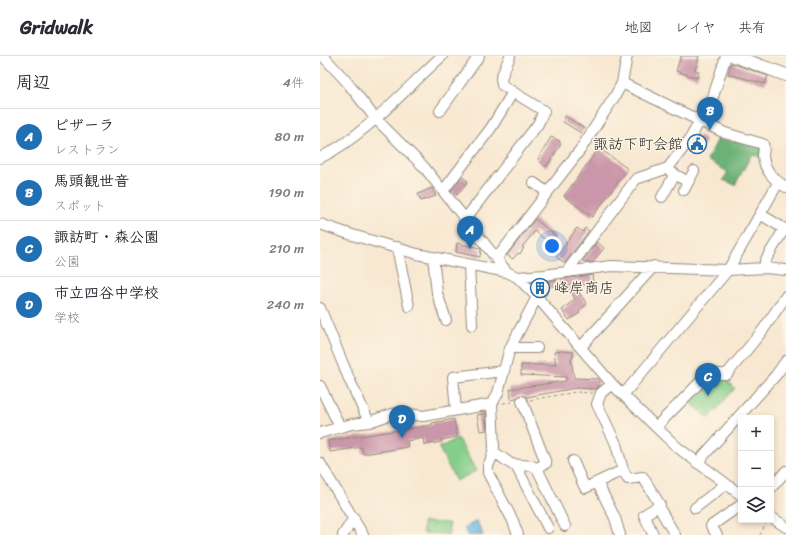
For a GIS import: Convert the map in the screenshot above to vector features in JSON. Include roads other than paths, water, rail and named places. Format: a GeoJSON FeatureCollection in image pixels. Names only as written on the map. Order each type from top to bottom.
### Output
{"type":"FeatureCollection","features":[{"type":"Feature","properties":{"kind":"main road"},"geometry":{"type":"LineString","coordinates":[[734,56],[786,75]]}},
{"type":"Feature","properties":{"kind":"street"},"geometry":{"type":"LineString","coordinates":[[323,56],[348,82],[375,118],[424,167],[466,218],[507,272]]}},
{"type":"Feature","properties":{"kind":"street"},"geometry":{"type":"LineString","coordinates":[[320,158],[338,149],[375,118],[442,56]]}},
{"type":"Feature","properties":{"kind":"street"},"geometry":{"type":"LineString","coordinates":[[440,111],[479,56]]}},
{"type":"Feature","properties":{"kind":"street"},"geometry":{"type":"LineString","coordinates":[[466,218],[538,124],[544,111],[502,85],[502,78],[510,56]]}},
{"type":"Feature","properties":{"kind":"street"},"geometry":{"type":"LineString","coordinates":[[497,258],[580,150],[615,96],[622,83],[627,56]]}},
{"type":"Feature","properties":{"kind":"street"},"geometry":{"type":"LineString","coordinates":[[567,271],[636,179],[666,169],[690,139],[702,121],[726,56]]}},
{"type":"Feature","properties":{"kind":"street"},"geometry":{"type":"LineString","coordinates":[[622,83],[725,132],[763,144],[763,159],[767,169],[782,185],[760,214],[728,270],[623,395]]}},
{"type":"Feature","properties":{"kind":"street"},"geometry":{"type":"LineString","coordinates":[[443,191],[491,128],[513,92]]}},
{"type":"Feature","properties":{"kind":"street"},"geometry":{"type":"LineString","coordinates":[[666,169],[675,174],[686,186],[694,171]]}},
{"type":"Feature","properties":{"kind":"street"},"geometry":{"type":"LineString","coordinates":[[662,197],[675,174]]}},
{"type":"Feature","properties":{"kind":"street"},"geometry":{"type":"LineString","coordinates":[[534,183],[547,192]]}},
{"type":"Feature","properties":{"kind":"street"},"geometry":{"type":"LineString","coordinates":[[760,214],[783,228],[783,231],[765,261],[765,268]]}},
{"type":"Feature","properties":{"kind":"street"},"geometry":{"type":"LineString","coordinates":[[320,224],[349,234],[397,247],[507,272],[517,277],[537,297],[623,395],[656,427],[698,463],[738,493]]}},
{"type":"Feature","properties":{"kind":"street"},"geometry":{"type":"LineString","coordinates":[[397,247],[410,306]]}},
{"type":"Feature","properties":{"kind":"street"},"geometry":{"type":"LineString","coordinates":[[433,256],[437,292],[446,320]]}},
{"type":"Feature","properties":{"kind":"street"},"geometry":{"type":"LineString","coordinates":[[469,264],[472,325]]}},
{"type":"Feature","properties":{"kind":"street"},"geometry":{"type":"LineString","coordinates":[[517,277],[611,266],[654,266],[728,270],[765,268],[786,270]]}},
{"type":"Feature","properties":{"kind":"street"},"geometry":{"type":"LineString","coordinates":[[581,347],[654,266]]}},
{"type":"Feature","properties":{"kind":"street"},"geometry":{"type":"LineString","coordinates":[[656,427],[708,374],[726,374],[763,330],[786,296]]}},
{"type":"Feature","properties":{"kind":"street"},"geometry":{"type":"LineString","coordinates":[[518,535],[513,521],[488,473],[488,466],[493,451],[495,437],[492,404],[498,393],[510,348],[537,297]]}},
{"type":"Feature","properties":{"kind":"street"},"geometry":{"type":"LineString","coordinates":[[320,308],[350,381],[369,422]]}},
{"type":"Feature","properties":{"kind":"street"},"geometry":{"type":"LineString","coordinates":[[510,348],[538,348]]}},
{"type":"Feature","properties":{"kind":"street"},"geometry":{"type":"LineString","coordinates":[[698,463],[776,375],[786,361]]}},
{"type":"Feature","properties":{"kind":"street"},"geometry":{"type":"LineString","coordinates":[[456,410],[453,377],[504,371]]}},
{"type":"Feature","properties":{"kind":"street"},"geometry":{"type":"LineString","coordinates":[[612,384],[601,393],[597,404],[616,444],[623,470],[628,479],[643,477],[660,505],[658,506],[675,535]]}},
{"type":"Feature","properties":{"kind":"street"},"geometry":{"type":"LineString","coordinates":[[320,386],[340,427]]}},
{"type":"Feature","properties":{"kind":"street"},"geometry":{"type":"LineString","coordinates":[[493,451],[511,464],[537,468],[546,463],[522,401]]}},
{"type":"Feature","properties":{"kind":"street"},"geometry":{"type":"LineString","coordinates":[[320,433],[340,427],[369,422],[392,414],[402,413],[423,416],[492,404]]}},
{"type":"Feature","properties":{"kind":"street"},"geometry":{"type":"LineString","coordinates":[[573,461],[585,488],[623,470]]}},
{"type":"Feature","properties":{"kind":"street"},"geometry":{"type":"LineString","coordinates":[[320,463],[363,535]]}},
{"type":"Feature","properties":{"kind":"street"},"geometry":{"type":"LineString","coordinates":[[515,464],[548,528]]}},
{"type":"Feature","properties":{"kind":"street"},"geometry":{"type":"LineString","coordinates":[[537,468],[565,526]]}},
{"type":"Feature","properties":{"kind":"street"},"geometry":{"type":"LineString","coordinates":[[772,487],[786,471]]}},
{"type":"Feature","properties":{"kind":"street"},"geometry":{"type":"LineString","coordinates":[[597,482],[615,518],[620,535]]}},
{"type":"Feature","properties":{"kind":"street"},"geometry":{"type":"LineString","coordinates":[[695,508],[726,484]]}},
{"type":"Feature","properties":{"kind":"street"},"geometry":{"type":"LineString","coordinates":[[653,534],[644,515],[658,506]]}},
{"type":"Feature","properties":{"kind":"street"},"geometry":{"type":"LineString","coordinates":[[717,535],[711,526],[738,507]]}},
{"type":"Feature","properties":{"kind":"street"},"geometry":{"type":"LineString","coordinates":[[343,535],[354,518]]}},
{"type":"Feature","properties":{"kind":"street"},"geometry":{"type":"LineString","coordinates":[[774,519],[785,525]]}},
{"type":"Feature","properties":{"kind":"water"},"geometry":{"type":"Polygon","coordinates":[[[477,521],[483,535],[467,535],[464,528],[477,521]]]}},
{"type":"Feature","properties":{"kind":"place","name":"馬頭観世音"},"geometry":{"type":"Point","coordinates":[710,130]}},
{"type":"Feature","properties":{"kind":"place","name":"諏訪下町会館"},"geometry":{"type":"Point","coordinates":[697,144]}},
{"type":"Feature","properties":{"kind":"place","name":"ピザーラ"},"geometry":{"type":"Point","coordinates":[470,249]}},
{"type":"Feature","properties":{"kind":"place","name":"峰岸商店"},"geometry":{"type":"Point","coordinates":[540,288]}},
{"type":"Feature","properties":{"kind":"place","name":"諏訪町・森公園"},"geometry":{"type":"Point","coordinates":[708,396]}},
{"type":"Feature","properties":{"kind":"place","name":"市立四谷中学校"},"geometry":{"type":"Point","coordinates":[402,438]}}]}
